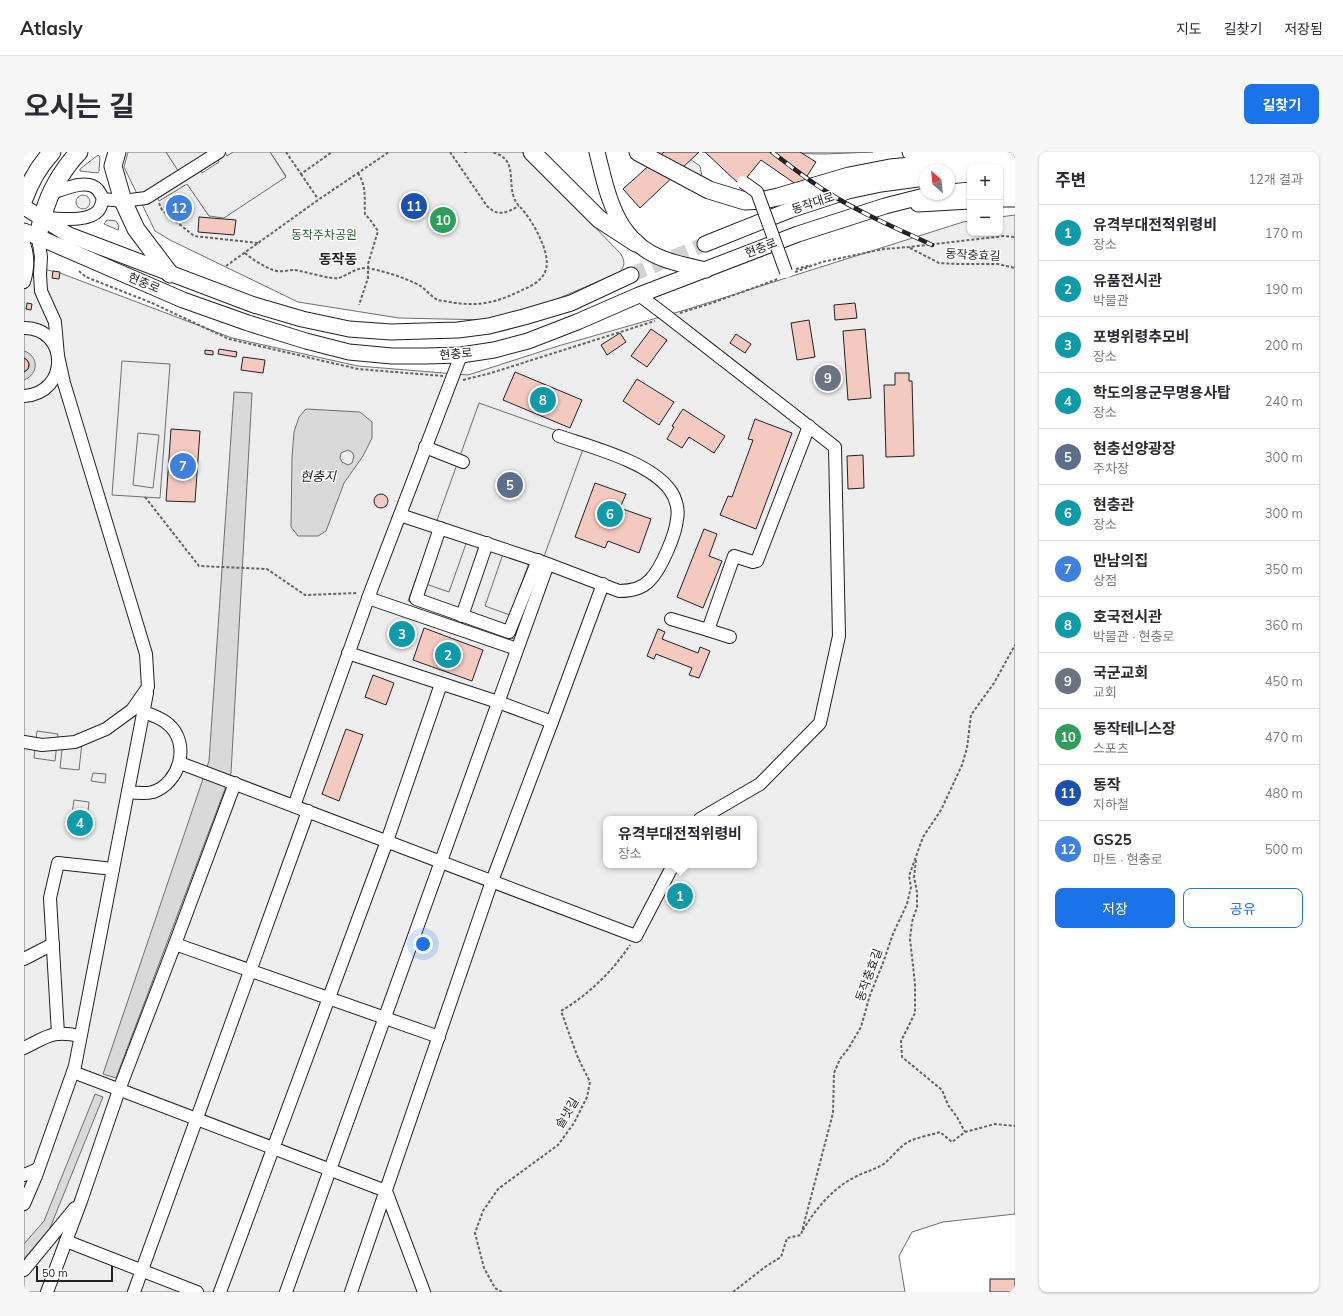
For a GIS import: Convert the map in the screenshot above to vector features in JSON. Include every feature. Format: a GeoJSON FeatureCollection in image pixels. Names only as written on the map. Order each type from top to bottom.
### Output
{"type":"FeatureCollection","features":[{"type":"Feature","properties":{"kind":"highway"},"geometry":{"type":"LineString","coordinates":[[24,199],[28,188],[44,161],[52,152]]}},
{"type":"Feature","properties":{"kind":"highway"},"geometry":{"type":"LineString","coordinates":[[29,237],[42,218],[52,193],[70,162],[79,152]]}},
{"type":"Feature","properties":{"kind":"highway"},"geometry":{"type":"LineString","coordinates":[[116,152],[113,166],[123,202],[136,229],[170,274]]}},
{"type":"Feature","properties":{"kind":"highway"},"geometry":{"type":"LineString","coordinates":[[532,152],[599,219],[636,243]]}},
{"type":"Feature","properties":{"kind":"highway"},"geometry":{"type":"LineString","coordinates":[[638,152],[709,190],[745,200],[764,200],[778,197],[849,176],[890,168],[933,164],[1009,166]]}},
{"type":"Feature","properties":{"kind":"main road"},"geometry":{"type":"LineString","coordinates":[[910,152],[954,155],[1009,166]]}},
{"type":"Feature","properties":{"kind":"main road"},"geometry":{"type":"LineString","coordinates":[[598,157],[613,210],[623,228],[636,243],[650,253],[663,259],[680,265],[706,270]]}},
{"type":"Feature","properties":{"kind":"main road","name":"동작대로"},"geometry":{"type":"LineString","coordinates":[[705,244],[790,210],[848,191],[881,184],[919,179]]}},
{"type":"Feature","properties":{"kind":"main road"},"geometry":{"type":"LineString","coordinates":[[1003,186],[1015,186]]}},
{"type":"Feature","properties":{"kind":"main road"},"geometry":{"type":"LineString","coordinates":[[955,195],[967,191]]}},
{"type":"Feature","properties":{"kind":"main road"},"geometry":{"type":"LineString","coordinates":[[885,206],[919,197]]}},
{"type":"Feature","properties":{"kind":"main road"},"geometry":{"type":"LineString","coordinates":[[955,198],[967,200]]}},
{"type":"Feature","properties":{"kind":"main road"},"geometry":{"type":"LineString","coordinates":[[1003,199],[1015,199]]}},
{"type":"Feature","properties":{"kind":"main road"},"geometry":{"type":"LineString","coordinates":[[885,206],[928,200]]}},
{"type":"Feature","properties":{"kind":"main road","name":"현충로"},"geometry":{"type":"LineString","coordinates":[[29,237],[183,300],[248,323],[306,341],[356,352],[399,356],[461,355],[494,350],[528,341],[577,322],[639,295],[798,234],[885,206]]}},
{"type":"Feature","properties":{"kind":"main road","name":"현충로"},"geometry":{"type":"LineString","coordinates":[[24,207],[69,235],[170,274],[254,305],[302,320],[349,329],[391,332],[458,330],[489,326],[571,302],[632,275]]}},
{"type":"Feature","properties":{"kind":"street"},"geometry":{"type":"LineString","coordinates":[[103,199],[123,202],[146,198],[219,152]]}},
{"type":"Feature","properties":{"kind":"street"},"geometry":{"type":"LineString","coordinates":[[743,182],[757,192],[786,272]]}},
{"type":"Feature","properties":{"kind":"street"},"geometry":{"type":"LineString","coordinates":[[42,218],[81,219],[91,216],[99,210],[103,199],[98,190],[92,186],[77,185],[52,193]]}},
{"type":"Feature","properties":{"kind":"street"},"geometry":{"type":"LineString","coordinates":[[24,282],[27,272],[29,237]]}},
{"type":"Feature","properties":{"kind":"street"},"geometry":{"type":"LineString","coordinates":[[24,396],[36,394],[47,388],[54,379],[58,368],[55,322],[41,290],[40,274],[42,257],[29,237]]}},
{"type":"Feature","properties":{"kind":"street"},"geometry":{"type":"LineString","coordinates":[[639,295],[835,447],[839,636],[820,723],[760,784],[705,816]]}},
{"type":"Feature","properties":{"kind":"street"},"geometry":{"type":"LineString","coordinates":[[24,328],[30,328],[40,332],[49,338],[55,346],[64,383],[146,654],[148,688],[75,1066],[24,1204]]}},
{"type":"Feature","properties":{"kind":"street"},"geometry":{"type":"LineString","coordinates":[[294,806],[369,595],[461,355]]}},
{"type":"Feature","properties":{"kind":"street"},"geometry":{"type":"LineString","coordinates":[[708,630],[734,556],[756,562],[758,559],[809,426]]}},
{"type":"Feature","properties":{"kind":"street"},"geometry":{"type":"LineString","coordinates":[[400,515],[543,562],[619,591],[630,591],[640,587],[650,581],[658,569],[675,529],[678,512],[671,490],[662,481],[642,468],[612,454],[559,436]]}},
{"type":"Feature","properties":{"kind":"street"},"geometry":{"type":"LineString","coordinates":[[425,447],[463,462]]}},
{"type":"Feature","properties":{"kind":"street"},"geometry":{"type":"LineString","coordinates":[[440,528],[416,599],[509,632],[543,562]]}},
{"type":"Feature","properties":{"kind":"street"},"geometry":{"type":"LineString","coordinates":[[462,616],[487,543]]}},
{"type":"Feature","properties":{"kind":"street"},"geometry":{"type":"LineString","coordinates":[[286,1292],[517,649],[543,562]]}},
{"type":"Feature","properties":{"kind":"street"},"geometry":{"type":"LineString","coordinates":[[352,1292],[492,881],[603,584]]}},
{"type":"Feature","properties":{"kind":"street"},"geometry":{"type":"LineString","coordinates":[[369,595],[517,649]]}},
{"type":"Feature","properties":{"kind":"street"},"geometry":{"type":"LineString","coordinates":[[671,619],[730,637]]}},
{"type":"Feature","properties":{"kind":"street"},"geometry":{"type":"LineString","coordinates":[[348,653],[498,702],[552,722]]}},
{"type":"Feature","properties":{"kind":"street"},"geometry":{"type":"LineString","coordinates":[[220,1292],[387,841],[441,684]]}},
{"type":"Feature","properties":{"kind":"street"},"geometry":{"type":"LineString","coordinates":[[24,742],[42,745],[75,742],[106,729],[132,710],[148,688]]}},
{"type":"Feature","properties":{"kind":"street"},"geometry":{"type":"LineString","coordinates":[[128,792],[139,794],[153,792],[165,785],[174,775],[180,763],[181,749],[177,736],[170,725],[159,718],[143,712]]}},
{"type":"Feature","properties":{"kind":"street"},"geometry":{"type":"LineString","coordinates":[[180,763],[636,936],[671,868]]}},
{"type":"Feature","properties":{"kind":"street"},"geometry":{"type":"LineString","coordinates":[[47,1292],[81,1201],[119,1090],[235,784]]}},
{"type":"Feature","properties":{"kind":"street"},"geometry":{"type":"LineString","coordinates":[[134,1292],[308,811]]}},
{"type":"Feature","properties":{"kind":"street"},"geometry":{"type":"LineString","coordinates":[[58,1034],[50,898],[58,863],[113,869]]}},
{"type":"Feature","properties":{"kind":"street"},"geometry":{"type":"LineString","coordinates":[[24,959],[53,944]]}},
{"type":"Feature","properties":{"kind":"street"},"geometry":{"type":"LineString","coordinates":[[175,944],[439,1037]]}},
{"type":"Feature","properties":{"kind":"street"},"geometry":{"type":"LineString","coordinates":[[24,1048],[52,1034],[65,1033],[80,1036]]}},
{"type":"Feature","properties":{"kind":"street"},"geometry":{"type":"LineString","coordinates":[[73,1072],[386,1191],[422,1291]]}},
{"type":"Feature","properties":{"kind":"street"},"geometry":{"type":"LineString","coordinates":[[24,1175],[38,1168]]}},
{"type":"Feature","properties":{"kind":"street"},"geometry":{"type":"LineString","coordinates":[[24,1270],[81,1201]]}},
{"type":"Feature","properties":{"kind":"street"},"geometry":{"type":"LineString","coordinates":[[66,1241],[198,1292]]}},
{"type":"Feature","properties":{"kind":"path"},"geometry":{"type":"LineString","coordinates":[[286,152],[318,200]]}},
{"type":"Feature","properties":{"kind":"path"},"geometry":{"type":"LineString","coordinates":[[301,174],[332,152]]}},
{"type":"Feature","properties":{"kind":"path"},"geometry":{"type":"LineString","coordinates":[[226,266],[318,200],[389,152]]}},
{"type":"Feature","properties":{"kind":"path"},"geometry":{"type":"LineString","coordinates":[[450,152],[487,206],[493,212],[501,213],[519,206]]}},
{"type":"Feature","properties":{"kind":"path"},"geometry":{"type":"LineString","coordinates":[[464,152],[469,152]]}},
{"type":"Feature","properties":{"kind":"path"},"geometry":{"type":"LineString","coordinates":[[245,252],[252,259],[275,271],[294,270],[338,278],[354,270],[365,268],[401,278],[419,286],[437,300],[462,304],[487,304],[515,294],[534,285],[545,274],[547,266],[546,254],[537,232],[523,210],[516,203],[511,193],[512,177],[509,165],[504,157],[492,152]]}},
{"type":"Feature","properties":{"kind":"path"},"geometry":{"type":"LineString","coordinates":[[358,173],[364,187],[365,214],[378,231],[368,264],[368,278],[359,305]]}},
{"type":"Feature","properties":{"kind":"path"},"geometry":{"type":"LineString","coordinates":[[158,199],[162,210],[194,236],[258,243]]}},
{"type":"Feature","properties":{"kind":"path","name":"동작충효길"},"geometry":{"type":"LineString","coordinates":[[1015,237],[1004,236],[909,247],[939,263],[998,264],[1015,268]]}},
{"type":"Feature","properties":{"kind":"path"},"geometry":{"type":"LineString","coordinates":[[145,497],[199,566],[267,569],[305,595],[369,595]]}},
{"type":"Feature","properties":{"kind":"path","name":"동작충효길"},"geometry":{"type":"LineString","coordinates":[[801,1232],[833,1113],[834,1073],[840,1059],[848,1049],[861,1027],[870,995],[893,934],[907,904],[911,887],[909,876],[922,836],[942,810],[962,765],[967,748],[971,715],[994,683],[1015,645]]}},
{"type":"Feature","properties":{"kind":"path"},"geometry":{"type":"LineString","coordinates":[[916,856],[914,877],[917,892],[917,907],[912,922],[910,939],[915,984],[915,1013],[901,1041],[902,1056],[942,1090],[948,1104],[965,1132]]}},
{"type":"Feature","properties":{"kind":"path","name":"솔냇길"},"geometry":{"type":"LineString","coordinates":[[502,1292],[495,1288],[484,1268],[475,1233],[483,1211],[498,1189],[558,1145],[574,1123],[587,1097],[590,1082],[578,1058],[560,1011],[576,1002],[606,975],[618,962],[636,936]]}},
{"type":"Feature","properties":{"kind":"path"},"geometry":{"type":"LineString","coordinates":[[733,1292],[765,1267],[781,1257],[787,1238],[801,1235],[801,1232],[810,1219],[831,1194],[857,1176],[872,1171],[886,1162],[896,1150],[909,1141],[940,1132],[952,1142],[965,1132],[995,1124],[1015,1126]]}},
{"type":"Feature","properties":{"kind":"green space","name":"동작주차공원"},"geometry":{"type":"Polygon","coordinates":[[[128,152],[166,152],[209,216],[264,191],[286,176],[270,152],[522,152],[621,254],[624,265],[620,272],[548,303],[489,320],[399,318],[298,302],[170,240],[155,231],[124,167],[128,152]]]}},
{"type":"Feature","properties":{"kind":"green space"},"geometry":{"type":"Polygon","coordinates":[[[647,152],[680,152],[700,166],[703,182],[647,152]]]}},
{"type":"Feature","properties":{"kind":"green space"},"geometry":{"type":"Polygon","coordinates":[[[98,155],[100,157],[98,173],[80,171],[80,169],[98,155]]]}},
{"type":"Feature","properties":{"kind":"green space"},"geometry":{"type":"Polygon","coordinates":[[[83,195],[88,197],[90,202],[88,207],[83,209],[78,207],[76,202],[78,197],[83,195]]]}},
{"type":"Feature","properties":{"kind":"green space"},"geometry":{"type":"Polygon","coordinates":[[[1015,215],[1015,1214],[943,1222],[912,1232],[899,1256],[905,1292],[24,1292],[24,264],[60,273],[232,338],[358,366],[468,375],[558,346],[685,310],[967,221],[967,236],[1003,236],[1003,217],[1015,215]]]}},
{"type":"Feature","properties":{"kind":"green space"},"geometry":{"type":"Polygon","coordinates":[[[107,220],[116,221],[119,226],[118,230],[104,224],[107,220]]]}},
{"type":"Feature","properties":{"kind":"shaded area"},"geometry":{"type":"Polygon","coordinates":[[[166,152],[225,152],[227,156],[233,152],[270,152],[286,177],[224,218],[209,216],[187,184],[159,201],[157,197],[184,180],[166,152]],[[218,159],[201,170],[202,173],[219,162],[218,159]]]}},
{"type":"Feature","properties":{"kind":"shaded area"},"geometry":{"type":"Polygon","coordinates":[[[122,361],[170,364],[160,498],[112,495],[122,361]],[[138,433],[133,485],[153,488],[159,435],[138,433]]]}},
{"type":"Feature","properties":{"kind":"shaded area"},"geometry":{"type":"Polygon","coordinates":[[[479,403],[586,441],[514,639],[408,601],[479,403]],[[442,529],[423,583],[449,592],[468,538],[442,529]],[[504,551],[485,606],[510,615],[530,560],[504,551]]]}},
{"type":"Feature","properties":{"kind":"shaded area"},"geometry":{"type":"Polygon","coordinates":[[[37,731],[58,734],[55,761],[34,758],[37,731]]]}},
{"type":"Feature","properties":{"kind":"shaded area"},"geometry":{"type":"Polygon","coordinates":[[[63,741],[82,743],[79,770],[60,768],[63,741]]]}},
{"type":"Feature","properties":{"kind":"shaded area"},"geometry":{"type":"Polygon","coordinates":[[[93,773],[106,774],[105,783],[91,781],[93,773]]]}},
{"type":"Feature","properties":{"kind":"shaded area"},"geometry":{"type":"Polygon","coordinates":[[[74,800],[89,802],[86,829],[70,827],[74,800]]]}},
{"type":"Feature","properties":{"kind":"water"},"geometry":{"type":"Polygon","coordinates":[[[702,152],[873,152],[825,154],[702,152]]]}},
{"type":"Feature","properties":{"kind":"water"},"geometry":{"type":"Polygon","coordinates":[[[24,351],[29,353],[35,361],[35,370],[24,380],[24,372],[28,369],[29,363],[24,358],[24,351]]]}},
{"type":"Feature","properties":{"kind":"water"},"geometry":{"type":"Polygon","coordinates":[[[234,392],[252,393],[231,773],[116,1078],[103,1074],[209,761],[234,392]]]}},
{"type":"Feature","properties":{"kind":"water","name":"현충지"},"geometry":{"type":"Polygon","coordinates":[[[306,409],[360,412],[372,422],[372,438],[363,456],[344,483],[326,531],[318,536],[298,536],[291,527],[292,457],[294,432],[299,417],[306,409]],[[348,450],[341,453],[340,458],[342,462],[348,465],[352,463],[354,456],[352,452],[348,450]]]}},
{"type":"Feature","properties":{"kind":"water"},"geometry":{"type":"Polygon","coordinates":[[[95,1094],[103,1097],[50,1228],[24,1259],[24,1244],[44,1221],[95,1094]]]}},
{"type":"Feature","properties":{"kind":"building"},"geometry":{"type":"Polygon","coordinates":[[[664,152],[699,152],[640,208],[623,189],[664,152]]]}},
{"type":"Feature","properties":{"kind":"building"},"geometry":{"type":"Polygon","coordinates":[[[705,152],[800,152],[816,162],[800,187],[761,160],[743,182],[739,184],[705,152]]]}},
{"type":"Feature","properties":{"kind":"building"},"geometry":{"type":"Polygon","coordinates":[[[199,217],[236,220],[234,235],[198,232],[199,217]]]}},
{"type":"Feature","properties":{"kind":"building"},"geometry":{"type":"Polygon","coordinates":[[[53,271],[60,272],[59,279],[52,278],[53,271]]]}},
{"type":"Feature","properties":{"kind":"building"},"geometry":{"type":"Polygon","coordinates":[[[27,303],[32,304],[31,310],[26,309],[27,303]]]}},
{"type":"Feature","properties":{"kind":"building"},"geometry":{"type":"Polygon","coordinates":[[[855,303],[857,318],[835,320],[834,305],[855,303]]]}},
{"type":"Feature","properties":{"kind":"building"},"geometry":{"type":"Polygon","coordinates":[[[809,320],[815,357],[797,360],[791,323],[809,320]]]}},
{"type":"Feature","properties":{"kind":"building"},"geometry":{"type":"Polygon","coordinates":[[[651,329],[667,340],[647,367],[631,356],[651,329]]]}},
{"type":"Feature","properties":{"kind":"building"},"geometry":{"type":"Polygon","coordinates":[[[865,329],[871,398],[848,400],[843,331],[865,329]]]}},
{"type":"Feature","properties":{"kind":"building"},"geometry":{"type":"Polygon","coordinates":[[[620,333],[626,342],[607,355],[601,345],[620,333]]]}},
{"type":"Feature","properties":{"kind":"building"},"geometry":{"type":"Polygon","coordinates":[[[736,334],[751,344],[745,353],[730,343],[736,334]]]}},
{"type":"Feature","properties":{"kind":"building"},"geometry":{"type":"Polygon","coordinates":[[[219,349],[237,352],[236,357],[218,354],[219,349]]]}},
{"type":"Feature","properties":{"kind":"building"},"geometry":{"type":"Polygon","coordinates":[[[205,350],[213,351],[213,355],[205,354],[205,350]]]}},
{"type":"Feature","properties":{"kind":"building"},"geometry":{"type":"Polygon","coordinates":[[[243,357],[265,360],[263,373],[241,370],[243,357]]]}},
{"type":"Feature","properties":{"kind":"building"},"geometry":{"type":"Polygon","coordinates":[[[24,358],[29,364],[28,369],[24,372],[24,358]]]}},
{"type":"Feature","properties":{"kind":"building"},"geometry":{"type":"Polygon","coordinates":[[[515,372],[582,400],[570,428],[503,400],[515,372]]]}},
{"type":"Feature","properties":{"kind":"building"},"geometry":{"type":"Polygon","coordinates":[[[895,373],[909,373],[909,381],[912,381],[914,456],[886,457],[884,385],[895,385],[895,373]]]}},
{"type":"Feature","properties":{"kind":"building"},"geometry":{"type":"Polygon","coordinates":[[[637,379],[674,402],[659,425],[623,401],[637,379]]]}},
{"type":"Feature","properties":{"kind":"building"},"geometry":{"type":"Polygon","coordinates":[[[683,409],[725,436],[714,453],[689,437],[682,448],[667,439],[674,427],[672,426],[683,409]]]}},
{"type":"Feature","properties":{"kind":"building"},"geometry":{"type":"Polygon","coordinates":[[[755,419],[792,433],[756,529],[720,515],[728,496],[732,497],[753,440],[748,439],[755,419]]]}},
{"type":"Feature","properties":{"kind":"building"},"geometry":{"type":"Polygon","coordinates":[[[171,429],[200,431],[195,502],[166,501],[171,429]]]}},
{"type":"Feature","properties":{"kind":"building"},"geometry":{"type":"Polygon","coordinates":[[[863,455],[864,488],[848,489],[847,456],[863,455]]]}},
{"type":"Feature","properties":{"kind":"building"},"geometry":{"type":"Polygon","coordinates":[[[595,483],[626,494],[620,508],[651,519],[639,553],[608,541],[605,548],[575,537],[595,483]]]}},
{"type":"Feature","properties":{"kind":"building"},"geometry":{"type":"Polygon","coordinates":[[[381,494],[386,496],[388,501],[386,506],[381,508],[376,506],[374,501],[376,496],[381,494]]]}},
{"type":"Feature","properties":{"kind":"building"},"geometry":{"type":"Polygon","coordinates":[[[704,529],[717,534],[709,556],[722,561],[703,608],[677,597],[704,529]]]}},
{"type":"Feature","properties":{"kind":"building"},"geometry":{"type":"Polygon","coordinates":[[[424,628],[483,650],[472,681],[413,660],[424,628]]]}},
{"type":"Feature","properties":{"kind":"building"},"geometry":{"type":"Polygon","coordinates":[[[658,629],[665,632],[662,639],[698,653],[700,647],[710,651],[699,678],[689,675],[692,668],[656,654],[654,659],[647,656],[658,629]]]}},
{"type":"Feature","properties":{"kind":"building"},"geometry":{"type":"Polygon","coordinates":[[[373,675],[394,683],[386,705],[365,697],[373,675]]]}},
{"type":"Feature","properties":{"kind":"building"},"geometry":{"type":"Polygon","coordinates":[[[346,729],[363,735],[339,801],[322,794],[346,729]]]}},
{"type":"Feature","properties":{"kind":"building"},"geometry":{"type":"Polygon","coordinates":[[[990,1279],[1015,1279],[1015,1292],[990,1292],[990,1279]]]}},
{"type":"Feature","properties":{"kind":"tunnel"},"geometry":{"type":"LineString","coordinates":[[631,275],[705,244]]}},
{"type":"Feature","properties":{"kind":"railway"},"geometry":{"type":"LineString","coordinates":[[772,152],[813,183],[852,207],[932,245]]}},
{"type":"Feature","properties":{"kind":"place","name":"동작"},"geometry":{"type":"Point","coordinates":[414,206]}},
{"type":"Feature","properties":{"kind":"place","name":"GS25"},"geometry":{"type":"Point","coordinates":[179,208]}},
{"type":"Feature","properties":{"kind":"place","name":"동작테니스장"},"geometry":{"type":"Point","coordinates":[443,220]}},
{"type":"Feature","properties":{"kind":"place","name":"국군교회"},"geometry":{"type":"Point","coordinates":[828,378]}},
{"type":"Feature","properties":{"kind":"place","name":"호국전시관"},"geometry":{"type":"Point","coordinates":[543,400]}},
{"type":"Feature","properties":{"kind":"place","name":"만남의집"},"geometry":{"type":"Point","coordinates":[183,466]}},
{"type":"Feature","properties":{"kind":"place","name":"현충선양광장"},"geometry":{"type":"Point","coordinates":[510,485]}},
{"type":"Feature","properties":{"kind":"place","name":"현충관"},"geometry":{"type":"Point","coordinates":[610,514]}},
{"type":"Feature","properties":{"kind":"place","name":"포병위령추모비"},"geometry":{"type":"Point","coordinates":[402,634]}},
{"type":"Feature","properties":{"kind":"place","name":"유품전시관"},"geometry":{"type":"Point","coordinates":[448,655]}},
{"type":"Feature","properties":{"kind":"place","name":"학도의용군무명용사탑"},"geometry":{"type":"Point","coordinates":[80,823]}},
{"type":"Feature","properties":{"kind":"place","name":"유격부대전적위령비"},"geometry":{"type":"Point","coordinates":[680,896]}},
{"type":"Feature","properties":{"kind":"district","name":"동작동"},"geometry":{"type":"Point","coordinates":[338,259]}}]}
